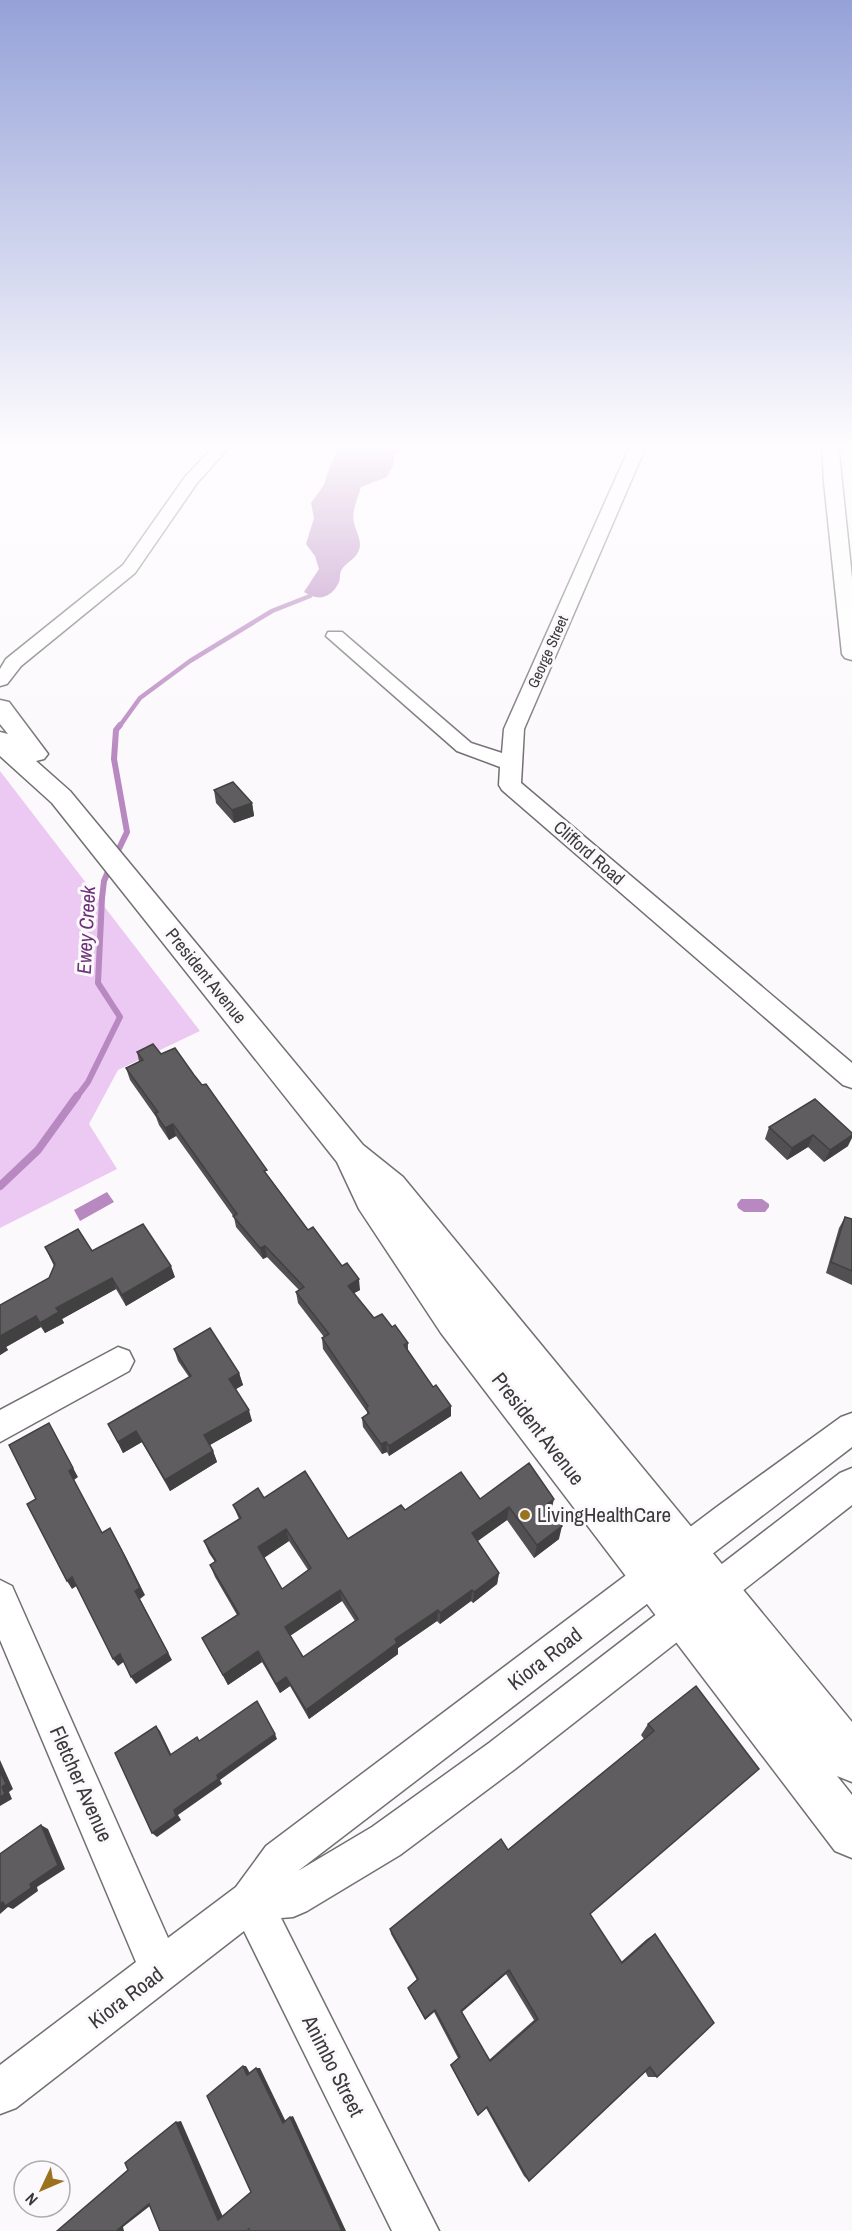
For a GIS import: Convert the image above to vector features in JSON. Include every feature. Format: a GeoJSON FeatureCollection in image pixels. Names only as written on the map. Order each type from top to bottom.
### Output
{"type":"FeatureCollection","features":[{"type":"Feature","properties":{"kind":"main road","name":"President Avenue"},"geometry":{"type":"LineString","coordinates":[[0,707],[31,747],[61,797]]}},
{"type":"Feature","properties":{"kind":"main road","name":"President Avenue"},"geometry":{"type":"LineString","coordinates":[[0,740],[9,751],[61,797],[104,847],[351,1155],[391,1187],[686,1552],[698,1601],[852,1834]]}},
{"type":"Feature","properties":{"kind":"main road","name":"President Avenue"},"geometry":{"type":"LineString","coordinates":[[351,1155],[371,1198],[454,1321],[652,1577],[698,1601],[852,1760]]}},
{"type":"Feature","properties":{"kind":"street"},"geometry":{"type":"LineString","coordinates":[[0,680],[10,670],[7,665],[129,569],[144,548]]}},
{"type":"Feature","properties":{"kind":"street","name":"George Street"},"geometry":{"type":"LineString","coordinates":[[511,764],[514,729],[593,548]]}},
{"type":"Feature","properties":{"kind":"street"},"geometry":{"type":"LineString","coordinates":[[840,548],[852,654]]}},
{"type":"Feature","properties":{"kind":"street"},"geometry":{"type":"LineString","coordinates":[[335,636],[464,747],[511,764]]}},
{"type":"Feature","properties":{"kind":"street","name":"Clifford Road"},"geometry":{"type":"LineString","coordinates":[[511,764],[510,785],[852,1078]]}},
{"type":"Feature","properties":{"kind":"street"},"geometry":{"type":"LineString","coordinates":[[0,1427],[118,1361]]}},
{"type":"Feature","properties":{"kind":"street","name":"Kiora Road"},"geometry":{"type":"LineString","coordinates":[[0,2092],[250,1901],[280,1860],[852,1428]]}},
{"type":"Feature","properties":{"kind":"street"},"geometry":{"type":"LineString","coordinates":[[250,1901],[293,1897],[386,1841],[502,1756],[698,1601],[852,1484]]}},
{"type":"Feature","properties":{"kind":"street","name":"Fletcher Avenue"},"geometry":{"type":"LineString","coordinates":[[0,1598],[161,1971]]}},
{"type":"Feature","properties":{"kind":"street","name":"Animbo Street"},"geometry":{"type":"LineString","coordinates":[[250,1901],[416,2231]]}},
{"type":"Feature","properties":{"kind":"shaded area"},"geometry":{"type":"Polygon","coordinates":[[[309,548],[359,548],[355,557],[340,573],[335,589],[323,597],[314,597],[304,592],[319,569],[315,556],[309,548]]]}},
{"type":"Feature","properties":{"kind":"shaded area"},"geometry":{"type":"Polygon","coordinates":[[[0,771],[200,1031],[118,1070],[89,1124],[117,1169],[0,1228],[0,771]]]}},
{"type":"Feature","properties":{"kind":"shaded area"},"geometry":{"type":"Polygon","coordinates":[[[107,1192],[114,1202],[80,1221],[74,1210],[107,1192]]]}},
{"type":"Feature","properties":{"kind":"shaded area"},"geometry":{"type":"Polygon","coordinates":[[[741,1199],[762,1199],[769,1204],[769,1207],[765,1212],[744,1212],[738,1208],[737,1204],[741,1199]]]}},
{"type":"Feature","properties":{"kind":"building"},"geometry":{"type":"Polygon","coordinates":[[[233,782],[252,803],[232,810],[214,790],[233,782]]]}},
{"type":"Feature","properties":{"kind":"building"},"geometry":{"type":"Polygon","coordinates":[[[153,1044],[161,1054],[175,1048],[202,1085],[206,1084],[267,1170],[264,1171],[308,1230],[313,1227],[342,1266],[347,1263],[359,1279],[348,1286],[374,1318],[382,1314],[392,1327],[395,1325],[408,1343],[404,1345],[433,1387],[436,1385],[451,1406],[389,1446],[386,1442],[381,1444],[362,1418],[369,1413],[366,1408],[368,1406],[322,1338],[329,1334],[296,1292],[304,1287],[265,1246],[260,1248],[233,1216],[237,1214],[173,1124],[165,1128],[155,1113],[158,1112],[126,1068],[143,1060],[137,1052],[153,1044]]]}},
{"type":"Feature","properties":{"kind":"building"},"geometry":{"type":"Polygon","coordinates":[[[815,1099],[852,1135],[830,1150],[813,1135],[792,1148],[769,1127],[815,1099]]]}},
{"type":"Feature","properties":{"kind":"building"},"geometry":{"type":"Polygon","coordinates":[[[845,1217],[852,1219],[852,1271],[831,1262],[845,1217]]]}},
{"type":"Feature","properties":{"kind":"building"},"geometry":{"type":"Polygon","coordinates":[[[143,1224],[171,1266],[122,1295],[112,1278],[56,1308],[59,1312],[40,1323],[36,1316],[0,1336],[0,1305],[49,1278],[55,1264],[45,1247],[78,1229],[92,1251],[143,1224]]]}},
{"type":"Feature","properties":{"kind":"building"},"geometry":{"type":"Polygon","coordinates":[[[210,1328],[239,1373],[229,1379],[249,1410],[204,1435],[213,1451],[165,1480],[136,1431],[118,1442],[108,1424],[191,1376],[174,1349],[210,1328]]]}},
{"type":"Feature","properties":{"kind":"building"},"geometry":{"type":"Polygon","coordinates":[[[49,1423],[73,1468],[69,1471],[102,1533],[110,1528],[121,1549],[140,1588],[135,1591],[168,1653],[131,1677],[120,1654],[113,1659],[72,1577],[67,1581],[27,1504],[36,1499],[9,1445],[49,1423]]]}},
{"type":"Feature","properties":{"kind":"building"},"geometry":{"type":"Polygon","coordinates":[[[529,1463],[554,1499],[546,1505],[562,1526],[537,1545],[509,1507],[472,1533],[499,1573],[474,1592],[472,1590],[440,1613],[438,1610],[395,1639],[397,1643],[306,1710],[286,1677],[276,1684],[258,1651],[223,1675],[202,1638],[239,1614],[210,1565],[216,1561],[204,1541],[241,1518],[233,1505],[258,1488],[264,1498],[305,1471],[348,1539],[401,1505],[405,1510],[461,1472],[480,1499],[529,1463]],[[286,1529],[258,1547],[282,1589],[311,1568],[286,1529]],[[340,1590],[285,1627],[303,1657],[358,1619],[340,1590]]]}},
{"type":"Feature","properties":{"kind":"building"},"geometry":{"type":"Polygon","coordinates":[[[696,1686],[759,1769],[590,1914],[622,1963],[655,1934],[714,2023],[657,2077],[650,2067],[529,2181],[487,2107],[478,2115],[451,2065],[460,2057],[435,2010],[425,2018],[408,1988],[418,1979],[390,1929],[501,1839],[508,1850],[654,1731],[648,1724],[696,1686]],[[509,1970],[461,2011],[490,2061],[538,2019],[509,1970]]]}},
{"type":"Feature","properties":{"kind":"building"},"geometry":{"type":"Polygon","coordinates":[[[257,1701],[275,1734],[217,1775],[218,1779],[174,1810],[176,1816],[152,1833],[115,1753],[156,1726],[170,1755],[197,1737],[199,1741],[257,1701]]]}},
{"type":"Feature","properties":{"kind":"building"},"geometry":{"type":"Polygon","coordinates":[[[0,1771],[6,1784],[2,1787],[5,1794],[0,1797],[0,1771]]]}},
{"type":"Feature","properties":{"kind":"building"},"geometry":{"type":"Polygon","coordinates":[[[41,1825],[58,1865],[30,1884],[31,1888],[5,1906],[3,1902],[0,1904],[0,1854],[41,1825]]]}},
{"type":"Feature","properties":{"kind":"building"},"geometry":{"type":"Polygon","coordinates":[[[243,2066],[247,2075],[256,2068],[283,2123],[290,2117],[342,2231],[249,2231],[249,2229],[246,2231],[160,2231],[149,2204],[116,2231],[57,2231],[128,2170],[125,2163],[176,2122],[218,2220],[251,2192],[207,2096],[243,2066]]]}},
{"type":"Feature","properties":{"kind":"waterway","name":"Ewey Creek"},"geometry":{"type":"LineString","coordinates":[[119,727],[140,698],[190,661],[272,611],[310,596]]}},
{"type":"Feature","properties":{"kind":"waterway","name":"Ewey Creek"},"geometry":{"type":"LineString","coordinates":[[115,857],[127,832],[114,759],[116,730],[120,725]]}},
{"type":"Feature","properties":{"kind":"waterway","name":"Ewey Creek"},"geometry":{"type":"LineString","coordinates":[[76,1098],[88,1082],[120,1017],[98,983],[102,898],[104,881],[110,867]]}},
{"type":"Feature","properties":{"kind":"waterway","name":"Ewey Creek"},"geometry":{"type":"LineString","coordinates":[[0,1186],[38,1150],[77,1096]]}},
{"type":"Feature","properties":{"kind":"place","name":"LivingHealthCare"},"geometry":{"type":"Point","coordinates":[525,1515]}}]}
